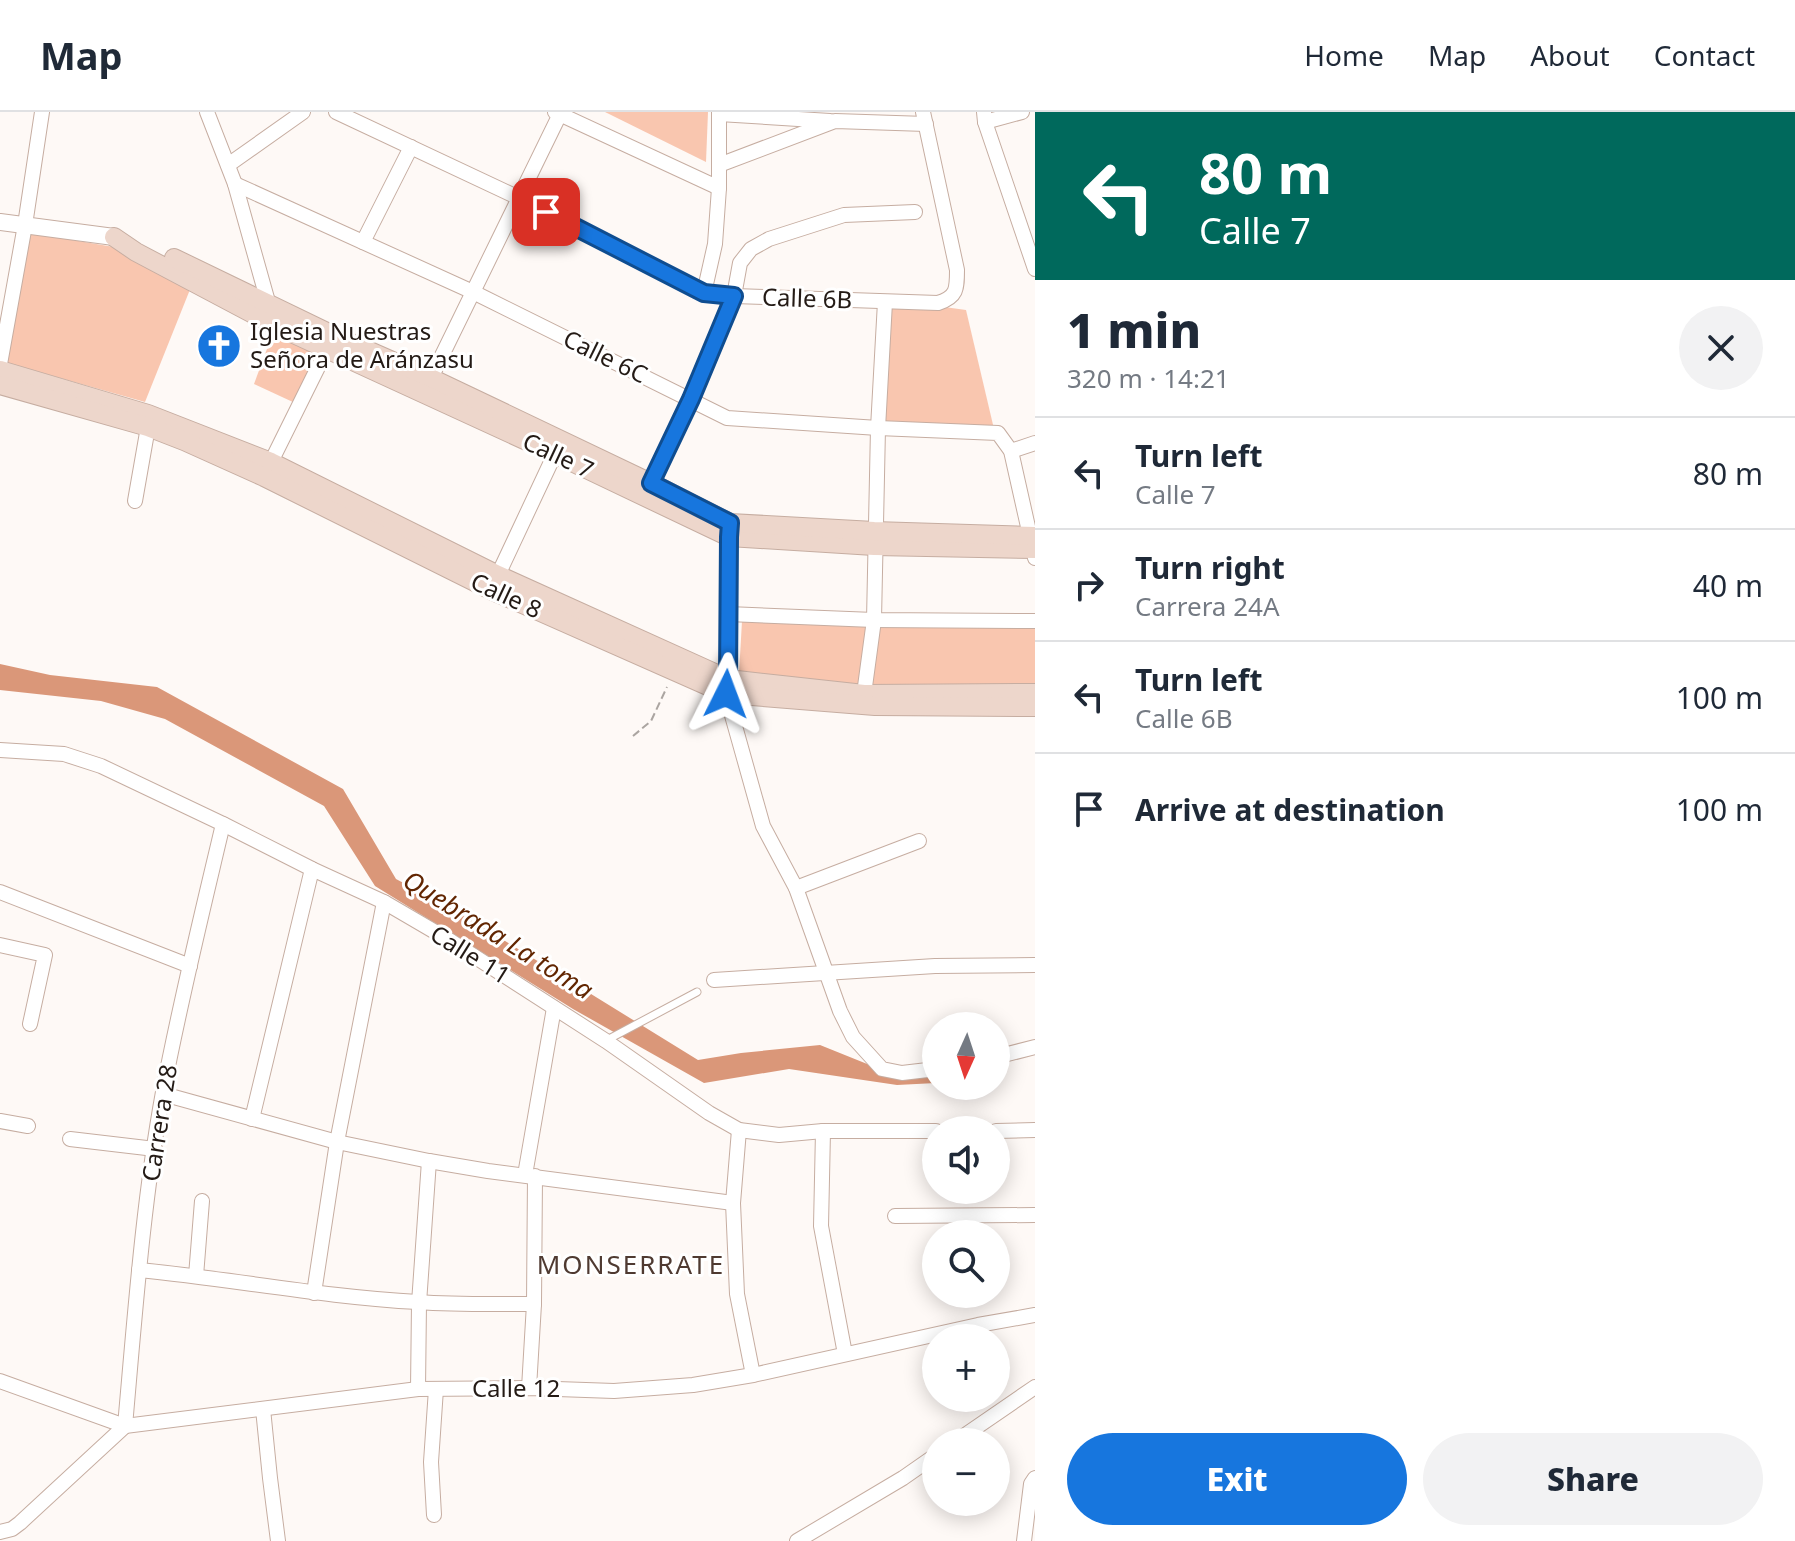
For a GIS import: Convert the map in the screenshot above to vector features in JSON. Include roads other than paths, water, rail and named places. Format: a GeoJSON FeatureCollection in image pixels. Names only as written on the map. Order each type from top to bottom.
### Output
{"type":"FeatureCollection","features":[{"type":"Feature","properties":{"kind":"main road","name":"Calle 7"},"geometry":{"type":"LineString","coordinates":[[114,237],[138,239],[270,305],[330,342],[729,530],[1034,546]]}},
{"type":"Feature","properties":{"kind":"main road","name":"Calle 7"},"geometry":{"type":"LineString","coordinates":[[114,237],[136,252],[272,324],[431,378],[558,447],[651,483],[729,530]]}},
{"type":"Feature","properties":{"kind":"main road","name":"Calle 8"},"geometry":{"type":"LineString","coordinates":[[0,367],[148,414],[271,462],[727,686],[864,694],[1035,693]]}},
{"type":"Feature","properties":{"kind":"main road","name":"Calle 8"},"geometry":{"type":"LineString","coordinates":[[0,385],[148,427],[264,477],[493,591],[674,671],[727,686],[875,706],[1035,707]]}},
{"type":"Feature","properties":{"kind":"street"},"geometry":{"type":"LineString","coordinates":[[0,367],[42,112]]}},
{"type":"Feature","properties":{"kind":"street"},"geometry":{"type":"LineString","coordinates":[[207,112],[235,184],[270,305],[272,324]]}},
{"type":"Feature","properties":{"kind":"street"},"geometry":{"type":"LineString","coordinates":[[228,165],[303,112]]}},
{"type":"Feature","properties":{"kind":"street","name":"Calle 6B"},"geometry":{"type":"LineString","coordinates":[[336,112],[519,198],[704,293],[938,303],[953,294],[957,286],[957,270],[925,118]]}},
{"type":"Feature","properties":{"kind":"street"},"geometry":{"type":"LineString","coordinates":[[1022,112],[984,117],[1033,259]]}},
{"type":"Feature","properties":{"kind":"street"},"geometry":{"type":"LineString","coordinates":[[431,378],[558,113],[719,188]]}},
{"type":"Feature","properties":{"kind":"street"},"geometry":{"type":"LineString","coordinates":[[704,293],[715,244],[719,113],[835,121],[925,118]]}},
{"type":"Feature","properties":{"kind":"street"},"geometry":{"type":"LineString","coordinates":[[719,165],[835,121]]}},
{"type":"Feature","properties":{"kind":"street"},"geometry":{"type":"LineString","coordinates":[[363,242],[411,147]]}},
{"type":"Feature","properties":{"kind":"street","name":"Calle 6C"},"geometry":{"type":"LineString","coordinates":[[235,184],[473,292],[727,418],[998,433],[1011,451]]}},
{"type":"Feature","properties":{"kind":"street"},"geometry":{"type":"LineString","coordinates":[[651,483],[691,399],[734,296],[740,263],[751,249],[769,239],[844,215],[915,212]]}},
{"type":"Feature","properties":{"kind":"street","name":"Calle 7"},"geometry":{"type":"LineString","coordinates":[[0,222],[114,237]]}},
{"type":"Feature","properties":{"kind":"street"},"geometry":{"type":"LineString","coordinates":[[864,694],[874,620],[874,538],[885,302]]}},
{"type":"Feature","properties":{"kind":"street"},"geometry":{"type":"LineString","coordinates":[[271,462],[330,342]]}},
{"type":"Feature","properties":{"kind":"street"},"geometry":{"type":"LineString","coordinates":[[135,501],[148,427]]}},
{"type":"Feature","properties":{"kind":"street"},"geometry":{"type":"LineString","coordinates":[[1034,546],[1011,451],[1035,443]]}},
{"type":"Feature","properties":{"kind":"street"},"geometry":{"type":"LineString","coordinates":[[498,575],[558,447]]}},
{"type":"Feature","properties":{"kind":"street"},"geometry":{"type":"LineString","coordinates":[[729,530],[727,686],[763,826],[796,888],[840,1011],[853,1037],[882,1069],[902,1073],[922,1071]]}},
{"type":"Feature","properties":{"kind":"street"},"geometry":{"type":"LineString","coordinates":[[728,614],[874,620],[1035,621]]}},
{"type":"Feature","properties":{"kind":"street","name":"Calle 11"},"geometry":{"type":"LineString","coordinates":[[1,752],[64,754],[89,762],[384,902],[449,940],[739,1130],[779,1135],[823,1131],[922,1131]]}},
{"type":"Feature","properties":{"kind":"street","name":"Carrera 28"},"geometry":{"type":"LineString","coordinates":[[125,1426],[139,1270],[163,1094],[223,824]]}},
{"type":"Feature","properties":{"kind":"street"},"geometry":{"type":"LineString","coordinates":[[796,888],[919,841]]}},
{"type":"Feature","properties":{"kind":"street"},"geometry":{"type":"LineString","coordinates":[[252,1119],[312,869]]}},
{"type":"Feature","properties":{"kind":"street"},"geometry":{"type":"LineString","coordinates":[[0,892],[190,966]]}},
{"type":"Feature","properties":{"kind":"street"},"geometry":{"type":"LineString","coordinates":[[314,1293],[337,1142],[384,902]]}},
{"type":"Feature","properties":{"kind":"street"},"geometry":{"type":"LineString","coordinates":[[0,945],[45,955],[30,1024]]}},
{"type":"Feature","properties":{"kind":"street"},"geometry":{"type":"LineString","coordinates":[[714,980],[935,966],[1035,965]]}},
{"type":"Feature","properties":{"kind":"street"},"geometry":{"type":"LineString","coordinates":[[529,1388],[534,1304],[530,1176],[554,1008]]}},
{"type":"Feature","properties":{"kind":"street"},"geometry":{"type":"LineString","coordinates":[[1010,1053],[1035,1047]]}},
{"type":"Feature","properties":{"kind":"street"},"geometry":{"type":"LineString","coordinates":[[163,1094],[337,1142],[429,1161],[733,1203]]}},
{"type":"Feature","properties":{"kind":"street"},"geometry":{"type":"LineString","coordinates":[[0,1121],[28,1126]]}},
{"type":"Feature","properties":{"kind":"street"},"geometry":{"type":"LineString","coordinates":[[739,1130],[733,1203],[737,1294],[753,1375]]}},
{"type":"Feature","properties":{"kind":"street"},"geometry":{"type":"LineString","coordinates":[[1010,1131],[1035,1130]]}},
{"type":"Feature","properties":{"kind":"street"},"geometry":{"type":"LineString","coordinates":[[823,1131],[821,1226],[845,1354]]}},
{"type":"Feature","properties":{"kind":"street"},"geometry":{"type":"LineString","coordinates":[[70,1139],[155,1149]]}},
{"type":"Feature","properties":{"kind":"street"},"geometry":{"type":"LineString","coordinates":[[418,1389],[419,1303],[429,1161]]}},
{"type":"Feature","properties":{"kind":"street"},"geometry":{"type":"LineString","coordinates":[[196,1276],[202,1201]]}},
{"type":"Feature","properties":{"kind":"street"},"geometry":{"type":"LineString","coordinates":[[895,1216],[1035,1215]]}},
{"type":"Feature","properties":{"kind":"street"},"geometry":{"type":"LineString","coordinates":[[139,1270],[419,1303],[534,1304]]}},
{"type":"Feature","properties":{"kind":"street","name":"Calle 12"},"geometry":{"type":"LineString","coordinates":[[0,1381],[125,1426],[418,1389],[614,1391],[693,1385],[1035,1315]]}},
{"type":"Feature","properties":{"kind":"street"},"geometry":{"type":"LineString","coordinates":[[975,1428],[1035,1387]]}},
{"type":"Feature","properties":{"kind":"street"},"geometry":{"type":"LineString","coordinates":[[434,1515],[431,1462],[436,1389]]}},
{"type":"Feature","properties":{"kind":"street"},"geometry":{"type":"LineString","coordinates":[[263,1409],[278,1541]]}},
{"type":"Feature","properties":{"kind":"street"},"geometry":{"type":"LineString","coordinates":[[9,1534],[125,1426]]}},
{"type":"Feature","properties":{"kind":"street"},"geometry":{"type":"LineString","coordinates":[[797,1541],[922,1465]]}},
{"type":"Feature","properties":{"kind":"street"},"geometry":{"type":"LineString","coordinates":[[1024,1541],[1031,1484],[1035,1478]]}},
{"type":"Feature","properties":{"kind":"lane"},"geometry":{"type":"LineString","coordinates":[[606,1041],[697,992]]}},
{"type":"Feature","properties":{"kind":"place","name":"Iglesia Nuestras Señora de Aránzasu"},"geometry":{"type":"Point","coordinates":[219,346]}},
{"type":"Feature","properties":{"kind":"district","name":"MONSERRATE"},"geometry":{"type":"Point","coordinates":[631,1265]}},
{"type":"Feature","properties":{"kind":"water label","name":"Quebrada La toma"},"geometry":{"type":"Point","coordinates":[498,935]}}]}
